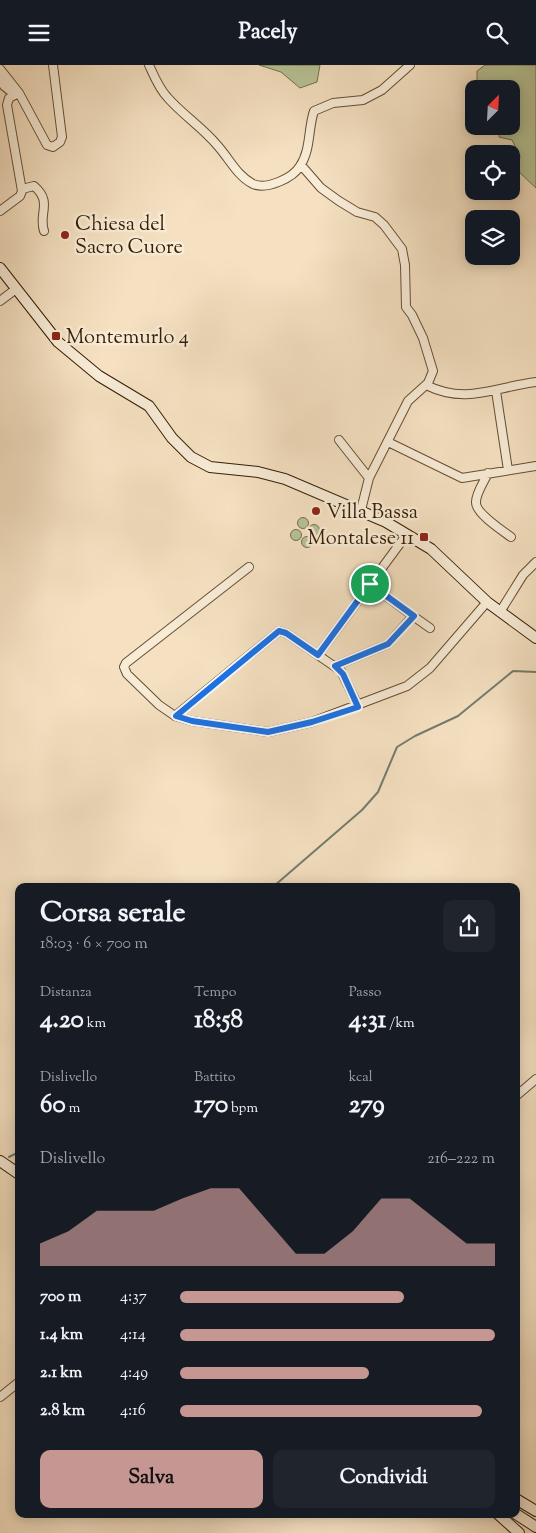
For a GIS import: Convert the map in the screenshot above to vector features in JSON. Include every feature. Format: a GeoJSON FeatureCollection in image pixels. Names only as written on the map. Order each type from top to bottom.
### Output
{"type":"FeatureCollection","features":[{"type":"Feature","properties":{"kind":"street"},"geometry":{"type":"LineString","coordinates":[[0,70],[4,87],[17,94],[46,145],[57,145],[62,133],[53,65]]}},
{"type":"Feature","properties":{"kind":"street"},"geometry":{"type":"LineString","coordinates":[[149,65],[166,97],[217,144],[243,176],[255,185],[269,185],[284,179],[301,165],[310,137],[310,122],[314,111],[333,103],[363,100],[382,90],[410,65]]}},
{"type":"Feature","properties":{"kind":"street"},"geometry":{"type":"LineString","coordinates":[[0,211],[20,196],[22,189],[7,105],[9,98],[17,94]]}},
{"type":"Feature","properties":{"kind":"street"},"geometry":{"type":"LineString","coordinates":[[301,165],[321,188],[339,201],[357,212],[375,217],[384,225],[402,249],[405,265],[406,307],[423,338],[433,371],[431,380],[408,401],[369,479],[361,510]]}},
{"type":"Feature","properties":{"kind":"street"},"geometry":{"type":"LineString","coordinates":[[22,189],[34,186],[40,191],[45,208],[42,221],[44,231]]}},
{"type":"Feature","properties":{"kind":"street"},"geometry":{"type":"LineString","coordinates":[[0,268],[58,342],[99,376],[145,403],[152,417],[199,463],[210,467],[272,475],[361,510],[408,534],[431,549],[487,602],[536,638]]}},
{"type":"Feature","properties":{"kind":"street"},"geometry":{"type":"LineString","coordinates":[[0,301],[16,289]]}},
{"type":"Feature","properties":{"kind":"street"},"geometry":{"type":"LineString","coordinates":[[426,385],[452,395],[474,395],[536,382]]}},
{"type":"Feature","properties":{"kind":"street"},"geometry":{"type":"LineString","coordinates":[[496,391],[508,470]]}},
{"type":"Feature","properties":{"kind":"street"},"geometry":{"type":"LineString","coordinates":[[339,440],[369,479]]}},
{"type":"Feature","properties":{"kind":"street"},"geometry":{"type":"LineString","coordinates":[[388,442],[462,478],[536,466]]}},
{"type":"Feature","properties":{"kind":"street"},"geometry":{"type":"LineString","coordinates":[[488,473],[476,501],[479,511],[511,537]]}},
{"type":"Feature","properties":{"kind":"street"},"geometry":{"type":"LineString","coordinates":[[318,655],[408,534]]}},
{"type":"Feature","properties":{"kind":"street"},"geometry":{"type":"LineString","coordinates":[[500,612],[523,575],[536,562]]}},
{"type":"Feature","properties":{"kind":"street"},"geometry":{"type":"LineString","coordinates":[[249,567],[124,665],[127,674],[159,705],[176,716],[192,721],[268,732],[312,722],[358,707],[407,686],[430,668],[487,602]]}},
{"type":"Feature","properties":{"kind":"street"},"geometry":{"type":"LineString","coordinates":[[370,584],[430,628]]}},
{"type":"Feature","properties":{"kind":"street"},"geometry":{"type":"LineString","coordinates":[[335,666],[388,644],[414,616]]}},
{"type":"Feature","properties":{"kind":"street"},"geometry":{"type":"LineString","coordinates":[[176,716],[279,631],[286,633],[335,666],[343,674],[358,707]]}},
{"type":"Feature","properties":{"kind":"street"},"geometry":{"type":"LineString","coordinates":[[520,1093],[536,1079]]}},
{"type":"Feature","properties":{"kind":"street"},"geometry":{"type":"LineString","coordinates":[[4,1164],[15,1171]]}},
{"type":"Feature","properties":{"kind":"street"},"geometry":{"type":"LineString","coordinates":[[0,1397],[15,1385]]}},
{"type":"Feature","properties":{"kind":"street"},"geometry":{"type":"LineString","coordinates":[[520,1501],[536,1511]]}},
{"type":"Feature","properties":{"kind":"street"},"geometry":{"type":"LineString","coordinates":[[520,1517],[536,1527]]}},
{"type":"Feature","properties":{"kind":"street"},"geometry":{"type":"LineString","coordinates":[[502,1518],[519,1533]]}},
{"type":"Feature","properties":{"kind":"green space"},"geometry":{"type":"Polygon","coordinates":[[[259,65],[320,65],[317,82],[300,88],[281,72],[259,65]]]}},
{"type":"Feature","properties":{"kind":"green space"},"geometry":{"type":"Polygon","coordinates":[[[485,65],[536,65],[536,188],[520,173],[520,145],[514,145],[512,140],[499,137],[499,135],[520,135],[520,80],[477,80],[477,71],[485,65]]]}},
{"type":"Feature","properties":{"kind":"green space"},"geometry":{"type":"Polygon","coordinates":[[[301,518],[305,518],[308,523],[307,527],[301,528],[298,525],[298,521],[301,518]]]}},
{"type":"Feature","properties":{"kind":"green space"},"geometry":{"type":"Polygon","coordinates":[[[312,525],[316,525],[319,530],[318,534],[312,535],[309,532],[309,528],[312,525]]]}},
{"type":"Feature","properties":{"kind":"green space"},"geometry":{"type":"Polygon","coordinates":[[[294,530],[298,530],[301,535],[300,539],[294,540],[291,537],[291,533],[294,530]]]}},
{"type":"Feature","properties":{"kind":"green space"},"geometry":{"type":"Polygon","coordinates":[[[305,537],[309,537],[312,542],[311,546],[305,547],[302,544],[302,540],[305,537]]]}},
{"type":"Feature","properties":{"kind":"waterway"},"geometry":{"type":"LineString","coordinates":[[277,883],[362,810],[378,792],[397,747],[415,736],[458,716],[513,671],[536,672]]}},
{"type":"Feature","properties":{"kind":"waterway"},"geometry":{"type":"LineString","coordinates":[[9,1157],[15,1154]]}},
{"type":"Feature","properties":{"kind":"place","name":"Chiesa del Sacro Cuore"},"geometry":{"type":"Point","coordinates":[65,235]}},
{"type":"Feature","properties":{"kind":"place","name":"Montemurlo 4"},"geometry":{"type":"Point","coordinates":[56,336]}},
{"type":"Feature","properties":{"kind":"place","name":"Villa Bassa"},"geometry":{"type":"Point","coordinates":[316,511]}},
{"type":"Feature","properties":{"kind":"place","name":"Montalese 11"},"geometry":{"type":"Point","coordinates":[424,537]}},
{"type":"Feature","properties":{"kind":"route"},"geometry":{"type":"LineString","coordinates":[[370,584],[414,616],[388,644],[335,666],[343,674],[358,707],[312,722],[268,732],[192,721],[176,716],[276,632],[286,633],[318,655],[370,584]]}}]}
